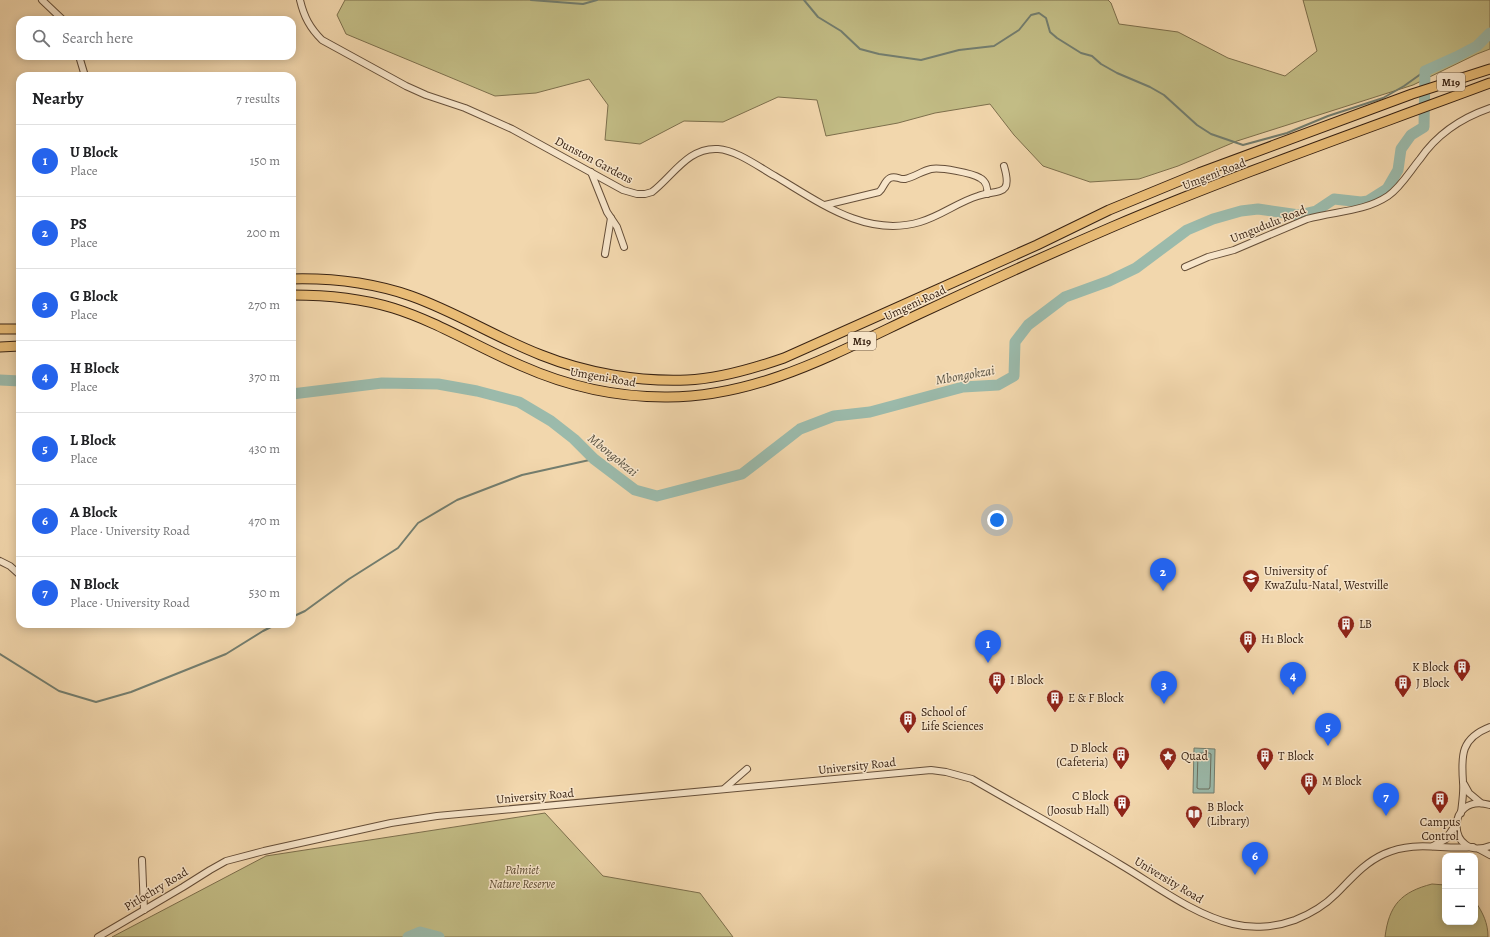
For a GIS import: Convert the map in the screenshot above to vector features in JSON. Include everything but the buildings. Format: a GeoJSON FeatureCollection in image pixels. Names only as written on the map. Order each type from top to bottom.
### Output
{"type":"FeatureCollection","features":[{"type":"Feature","properties":{"kind":"highway","name":"Umgeni Road"},"geometry":{"type":"LineString","coordinates":[[296,279],[315,278],[347,281],[383,288],[411,296],[541,355],[581,368],[641,379],[687,380],[719,376],[764,365],[784,358],[1037,245],[1109,210],[1199,173],[1412,94],[1490,69]]}},
{"type":"Feature","properties":{"kind":"highway","name":"Umgeni Road"},"geometry":{"type":"LineString","coordinates":[[296,295],[323,295],[357,300],[393,308],[422,319],[523,367],[560,381],[594,390],[629,395],[664,397],[697,396],[724,392],[793,372],[1032,263],[1197,192],[1490,83]]}},
{"type":"Feature","properties":{"kind":"highway"},"geometry":{"type":"LineString","coordinates":[[0,329],[16,329]]}},
{"type":"Feature","properties":{"kind":"highway"},"geometry":{"type":"LineString","coordinates":[[0,347],[16,346]]}},
{"type":"Feature","properties":{"kind":"street"},"geometry":{"type":"LineString","coordinates":[[42,0],[59,16]]}},
{"type":"Feature","properties":{"kind":"street","name":"Dunston Gardens"},"geometry":{"type":"LineString","coordinates":[[300,0],[307,23],[322,40],[406,86],[426,95],[465,108],[512,129],[623,190],[637,194],[652,192],[694,153],[707,149],[719,149],[748,160],[825,205],[855,220],[874,224],[898,225],[918,222],[933,217],[969,199],[999,192],[1004,189],[1006,185],[1007,176],[1004,166]]}},
{"type":"Feature","properties":{"kind":"street"},"geometry":{"type":"LineString","coordinates":[[80,60],[84,72]]}},
{"type":"Feature","properties":{"kind":"street","name":"Umgudulu Road"},"geometry":{"type":"LineString","coordinates":[[1185,266],[1208,257],[1234,250],[1307,219],[1354,210],[1377,203],[1397,189],[1428,147],[1440,136],[1464,119],[1490,108]]}},
{"type":"Feature","properties":{"kind":"street"},"geometry":{"type":"LineString","coordinates":[[825,205],[879,192],[886,180],[892,177],[906,179],[934,168],[979,177],[987,186],[987,194]]}},
{"type":"Feature","properties":{"kind":"street"},"geometry":{"type":"LineString","coordinates":[[591,172],[611,218],[617,227],[624,247]]}},
{"type":"Feature","properties":{"kind":"street"},"geometry":{"type":"LineString","coordinates":[[605,254],[611,218]]}},
{"type":"Feature","properties":{"kind":"street"},"geometry":{"type":"LineString","coordinates":[[0,561],[10,566],[16,571]]}},
{"type":"Feature","properties":{"kind":"street"},"geometry":{"type":"LineString","coordinates":[[1461,813],[1463,782],[1461,760],[1464,748],[1477,733],[1490,727]]}},
{"type":"Feature","properties":{"kind":"street"},"geometry":{"type":"LineString","coordinates":[[725,788],[747,769]]}},
{"type":"Feature","properties":{"kind":"street","name":"University Road"},"geometry":{"type":"LineString","coordinates":[[226,861],[264,851],[416,818],[931,770],[946,772],[972,779],[1199,911],[1233,925],[1275,925],[1302,917],[1328,901],[1361,868],[1384,853],[1419,845],[1458,848],[1490,846]]}},
{"type":"Feature","properties":{"kind":"street"},"geometry":{"type":"LineString","coordinates":[[1463,782],[1469,793],[1481,803]]}},
{"type":"Feature","properties":{"kind":"street"},"geometry":{"type":"LineString","coordinates":[[1433,846],[1446,839],[1466,806],[1472,803],[1490,805]]}},
{"type":"Feature","properties":{"kind":"street"},"geometry":{"type":"LineString","coordinates":[[1457,823],[1457,833],[1463,844],[1476,848],[1490,855]]}},
{"type":"Feature","properties":{"kind":"street"},"geometry":{"type":"LineString","coordinates":[[142,860],[144,910]]}},
{"type":"Feature","properties":{"kind":"street","name":"Pitlochry Road"},"geometry":{"type":"LineString","coordinates":[[98,937],[226,861]]}},
{"type":"Feature","properties":{"kind":"green space"},"geometry":{"type":"Polygon","coordinates":[[[345,0],[1108,0],[1111,3],[1119,24],[1178,32],[1228,58],[1285,76],[1317,51],[1303,0],[1490,0],[1490,49],[1413,85],[1237,141],[1178,166],[1139,179],[1090,182],[1043,166],[1014,135],[990,104],[935,113],[898,123],[826,136],[817,100],[778,97],[723,122],[684,121],[640,144],[605,140],[608,105],[589,79],[536,93],[495,96],[346,34],[337,15],[345,0]]]}},
{"type":"Feature","properties":{"kind":"green space","name":"Palmiet Nature Reserve"},"geometry":{"type":"Polygon","coordinates":[[[545,813],[603,876],[700,893],[733,937],[112,937],[266,856],[545,813]]]}},
{"type":"Feature","properties":{"kind":"green space"},"geometry":{"type":"Polygon","coordinates":[[[1432,884],[1442,885],[1442,925],[1478,925],[1478,906],[1487,927],[1488,937],[1385,937],[1393,908],[1405,896],[1421,887],[1432,884]]]}},
{"type":"Feature","properties":{"kind":"water"},"geometry":{"type":"Polygon","coordinates":[[[1194,748],[1215,749],[1214,793],[1193,793],[1194,748]]]}},
{"type":"Feature","properties":{"kind":"waterway"},"geometry":{"type":"LineString","coordinates":[[531,0],[583,4],[597,0]]}},
{"type":"Feature","properties":{"kind":"waterway"},"geometry":{"type":"LineString","coordinates":[[804,0],[818,17],[841,31],[860,49],[879,54],[921,60],[959,50],[994,46],[1019,30],[1031,15],[1039,13],[1046,18],[1050,32],[1057,38],[1081,53],[1092,56],[1101,64],[1117,73],[1150,87],[1164,95],[1197,125],[1211,134],[1243,145],[1287,133],[1328,116],[1383,98],[1404,86],[1425,71]]}},
{"type":"Feature","properties":{"kind":"waterway","name":"Mbongokzai"},"geometry":{"type":"LineString","coordinates":[[296,394],[382,383],[438,384],[477,391],[519,402],[551,421],[574,439],[594,459],[635,490],[657,496],[742,474],[800,429],[834,416],[870,412],[963,387],[998,385],[1014,376],[1015,342],[1028,325],[1065,297],[1109,281],[1136,268],[1187,230],[1213,219],[1241,211],[1258,209],[1299,215],[1316,211],[1334,199],[1361,202],[1368,201],[1387,189],[1398,170],[1401,149],[1411,135],[1424,127],[1425,71],[1477,46],[1490,33]]}},
{"type":"Feature","properties":{"kind":"waterway","name":"Mbongokzai"},"geometry":{"type":"LineString","coordinates":[[0,380],[16,381]]}},
{"type":"Feature","properties":{"kind":"waterway"},"geometry":{"type":"LineString","coordinates":[[296,615],[305,611],[349,579],[398,548],[418,523],[457,500],[522,475],[594,459]]}},
{"type":"Feature","properties":{"kind":"waterway"},"geometry":{"type":"LineString","coordinates":[[0,654],[59,691],[96,702],[131,692],[226,654],[269,628]]}},
{"type":"Feature","properties":{"kind":"waterway"},"geometry":{"type":"LineString","coordinates":[[408,937],[420,932],[439,937]]}},
{"type":"Feature","properties":{"kind":"place","name":"PS"},"geometry":{"type":"Point","coordinates":[1163,591]}},
{"type":"Feature","properties":{"kind":"place","name":"University of KwaZulu-Natal, Westville"},"geometry":{"type":"Point","coordinates":[1251,593]}},
{"type":"Feature","properties":{"kind":"place","name":"LB"},"geometry":{"type":"Point","coordinates":[1346,639]}},
{"type":"Feature","properties":{"kind":"place","name":"H1 Block"},"geometry":{"type":"Point","coordinates":[1248,654]}},
{"type":"Feature","properties":{"kind":"place","name":"U Block"},"geometry":{"type":"Point","coordinates":[988,663]}},
{"type":"Feature","properties":{"kind":"place","name":"K Block"},"geometry":{"type":"Point","coordinates":[1462,682]}},
{"type":"Feature","properties":{"kind":"place","name":"I Block"},"geometry":{"type":"Point","coordinates":[997,695]}},
{"type":"Feature","properties":{"kind":"place","name":"H Block"},"geometry":{"type":"Point","coordinates":[1293,695]}},
{"type":"Feature","properties":{"kind":"place","name":"J Block"},"geometry":{"type":"Point","coordinates":[1403,698]}},
{"type":"Feature","properties":{"kind":"place","name":"G Block"},"geometry":{"type":"Point","coordinates":[1164,704]}},
{"type":"Feature","properties":{"kind":"place","name":"E & F Block"},"geometry":{"type":"Point","coordinates":[1055,713]}},
{"type":"Feature","properties":{"kind":"place","name":"School of Life Sciences"},"geometry":{"type":"Point","coordinates":[908,734]}},
{"type":"Feature","properties":{"kind":"place","name":"L Block"},"geometry":{"type":"Point","coordinates":[1328,746]}},
{"type":"Feature","properties":{"kind":"place","name":"D Block (Cafeteria)"},"geometry":{"type":"Point","coordinates":[1121,770]}},
{"type":"Feature","properties":{"kind":"place","name":"Quad"},"geometry":{"type":"Point","coordinates":[1168,771]}},
{"type":"Feature","properties":{"kind":"place","name":"T Block"},"geometry":{"type":"Point","coordinates":[1265,771]}},
{"type":"Feature","properties":{"kind":"place","name":"M Block"},"geometry":{"type":"Point","coordinates":[1309,796]}},
{"type":"Feature","properties":{"kind":"place","name":"Campus Control"},"geometry":{"type":"Point","coordinates":[1440,814]}},
{"type":"Feature","properties":{"kind":"place","name":"N Block"},"geometry":{"type":"Point","coordinates":[1386,816]}},
{"type":"Feature","properties":{"kind":"place","name":"C Block (Joosub Hall)"},"geometry":{"type":"Point","coordinates":[1122,818]}},
{"type":"Feature","properties":{"kind":"place","name":"B Block (Library)"},"geometry":{"type":"Point","coordinates":[1194,829]}},
{"type":"Feature","properties":{"kind":"place","name":"A Block"},"geometry":{"type":"Point","coordinates":[1255,875]}}]}
